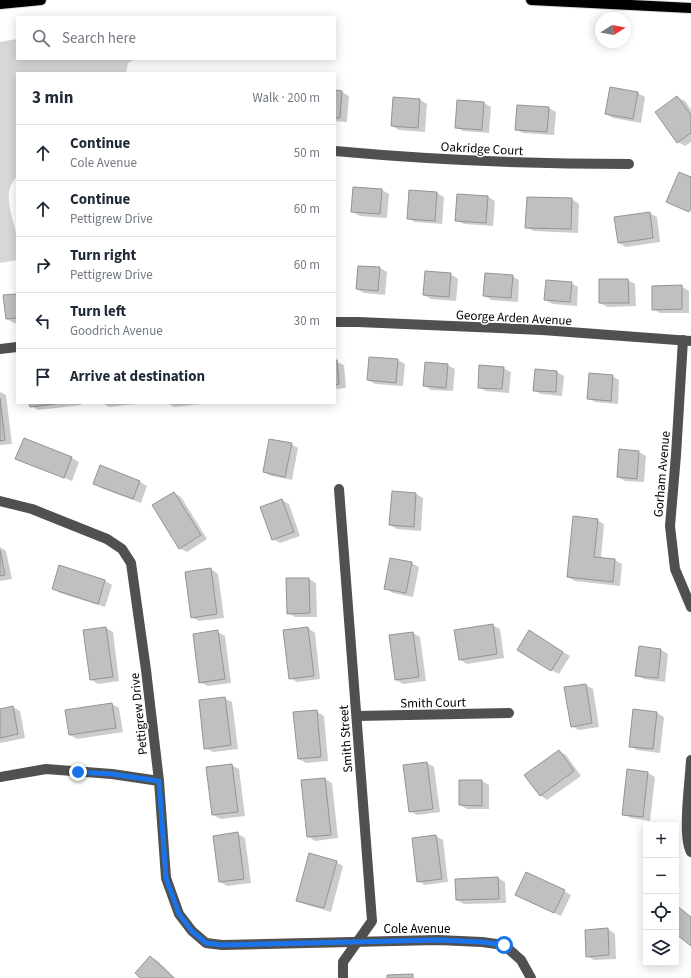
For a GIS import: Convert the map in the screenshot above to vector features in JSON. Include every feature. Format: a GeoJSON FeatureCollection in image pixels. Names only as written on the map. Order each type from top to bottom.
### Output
{"type":"FeatureCollection","features":[{"type":"Feature","properties":{"kind":"main road"},"geometry":{"type":"LineString","coordinates":[[0,4],[41,0]]}},
{"type":"Feature","properties":{"kind":"main road"},"geometry":{"type":"LineString","coordinates":[[531,0],[691,8]]}},
{"type":"Feature","properties":{"kind":"street","name":"Oakridge Court"},"geometry":{"type":"LineString","coordinates":[[336,151],[394,157],[540,164],[628,164]]}},
{"type":"Feature","properties":{"kind":"street","name":"George Arden Avenue"},"geometry":{"type":"LineString","coordinates":[[336,322],[542,330],[687,341]]}},
{"type":"Feature","properties":{"kind":"street","name":"Gorham Avenue"},"geometry":{"type":"LineString","coordinates":[[687,341],[670,526],[675,569],[691,607]]}},
{"type":"Feature","properties":{"kind":"street"},"geometry":{"type":"LineString","coordinates":[[0,349],[16,347]]}},
{"type":"Feature","properties":{"kind":"street","name":"Smith Street"},"geometry":{"type":"LineString","coordinates":[[339,489],[372,921],[343,962],[343,978]]}},
{"type":"Feature","properties":{"kind":"street","name":"Pettigrew Drive"},"geometry":{"type":"LineString","coordinates":[[0,501],[32,510],[107,539],[122,549],[131,563],[146,670],[159,781],[166,878],[179,914],[192,931],[206,943],[222,945],[358,942]]}},
{"type":"Feature","properties":{"kind":"street","name":"Smith Court"},"geometry":{"type":"LineString","coordinates":[[357,716],[510,713]]}},
{"type":"Feature","properties":{"kind":"street"},"geometry":{"type":"LineString","coordinates":[[691,760],[687,817],[688,847],[691,852]]}},
{"type":"Feature","properties":{"kind":"street"},"geometry":{"type":"LineString","coordinates":[[0,777],[46,769],[112,774],[159,781]]}},
{"type":"Feature","properties":{"kind":"street","name":"Cole Avenue"},"geometry":{"type":"LineString","coordinates":[[358,942],[438,940],[482,942],[504,945],[521,960],[531,978]]}},
{"type":"Feature","properties":{"kind":"shaded area"},"geometry":{"type":"Polygon","coordinates":[[[16,39],[16,60],[133,60],[128,63],[126,72],[16,72],[16,178],[9,190],[9,198],[16,233],[16,260],[0,263],[0,42],[16,39]]]}},
{"type":"Feature","properties":{"kind":"building"},"geometry":{"type":"Polygon","coordinates":[[[610,87],[638,92],[633,119],[605,114],[610,87]]]}},
{"type":"Feature","properties":{"kind":"building"},"geometry":{"type":"Polygon","coordinates":[[[336,90],[342,91],[340,118],[336,118],[336,90]]]}},
{"type":"Feature","properties":{"kind":"building"},"geometry":{"type":"Polygon","coordinates":[[[677,96],[691,115],[691,133],[677,143],[655,112],[677,96]]]}},
{"type":"Feature","properties":{"kind":"building"},"geometry":{"type":"Polygon","coordinates":[[[393,97],[420,99],[418,128],[391,126],[393,97]]]}},
{"type":"Feature","properties":{"kind":"building"},"geometry":{"type":"Polygon","coordinates":[[[457,100],[484,102],[482,130],[455,128],[457,100]]]}},
{"type":"Feature","properties":{"kind":"building"},"geometry":{"type":"Polygon","coordinates":[[[517,105],[549,107],[547,132],[515,130],[517,105]]]}},
{"type":"Feature","properties":{"kind":"building"},"geometry":{"type":"Polygon","coordinates":[[[679,172],[691,177],[691,208],[689,212],[666,202],[679,172]]]}},
{"type":"Feature","properties":{"kind":"building"},"geometry":{"type":"Polygon","coordinates":[[[353,187],[382,189],[380,214],[351,212],[353,187]]]}},
{"type":"Feature","properties":{"kind":"building"},"geometry":{"type":"Polygon","coordinates":[[[409,190],[437,192],[435,221],[407,219],[409,190]]]}},
{"type":"Feature","properties":{"kind":"building"},"geometry":{"type":"Polygon","coordinates":[[[457,194],[488,196],[486,223],[455,221],[457,194]]]}},
{"type":"Feature","properties":{"kind":"building"},"geometry":{"type":"Polygon","coordinates":[[[527,197],[572,198],[571,229],[525,228],[527,197]]]}},
{"type":"Feature","properties":{"kind":"building"},"geometry":{"type":"Polygon","coordinates":[[[650,212],[653,238],[618,243],[614,217],[650,212]]]}},
{"type":"Feature","properties":{"kind":"building"},"geometry":{"type":"Polygon","coordinates":[[[358,266],[380,267],[378,291],[356,289],[358,266]]]}},
{"type":"Feature","properties":{"kind":"building"},"geometry":{"type":"Polygon","coordinates":[[[425,271],[451,273],[449,297],[423,295],[425,271]]]}},
{"type":"Feature","properties":{"kind":"building"},"geometry":{"type":"Polygon","coordinates":[[[485,273],[513,275],[511,298],[483,296],[485,273]]]}},
{"type":"Feature","properties":{"kind":"building"},"geometry":{"type":"Polygon","coordinates":[[[599,279],[628,279],[629,303],[599,303],[599,279]]]}},
{"type":"Feature","properties":{"kind":"building"},"geometry":{"type":"Polygon","coordinates":[[[546,280],[572,282],[570,302],[544,300],[546,280]]]}},
{"type":"Feature","properties":{"kind":"building"},"geometry":{"type":"Polygon","coordinates":[[[682,285],[682,309],[652,310],[652,286],[682,285]]]}},
{"type":"Feature","properties":{"kind":"building"},"geometry":{"type":"Polygon","coordinates":[[[16,294],[16,318],[6,319],[3,295],[16,294]]]}},
{"type":"Feature","properties":{"kind":"building"},"geometry":{"type":"Polygon","coordinates":[[[369,357],[398,359],[396,383],[367,380],[369,357]]]}},
{"type":"Feature","properties":{"kind":"building"},"geometry":{"type":"Polygon","coordinates":[[[336,360],[337,360],[339,384],[336,385],[336,360]]]}},
{"type":"Feature","properties":{"kind":"building"},"geometry":{"type":"Polygon","coordinates":[[[425,362],[448,364],[446,388],[423,386],[425,362]]]}},
{"type":"Feature","properties":{"kind":"building"},"geometry":{"type":"Polygon","coordinates":[[[479,365],[504,367],[502,389],[478,388],[479,365]]]}},
{"type":"Feature","properties":{"kind":"building"},"geometry":{"type":"Polygon","coordinates":[[[535,369],[557,371],[556,392],[533,391],[535,369]]]}},
{"type":"Feature","properties":{"kind":"building"},"geometry":{"type":"Polygon","coordinates":[[[589,373],[613,375],[611,401],[587,399],[589,373]]]}},
{"type":"Feature","properties":{"kind":"building"},"geometry":{"type":"Polygon","coordinates":[[[0,398],[5,440],[0,441],[0,398]]]}},
{"type":"Feature","properties":{"kind":"building"},"geometry":{"type":"Polygon","coordinates":[[[29,404],[54,404],[30,407],[29,404]]]}},
{"type":"Feature","properties":{"kind":"building"},"geometry":{"type":"Polygon","coordinates":[[[24,438],[72,457],[64,478],[15,459],[24,438]]]}},
{"type":"Feature","properties":{"kind":"building"},"geometry":{"type":"Polygon","coordinates":[[[269,439],[292,443],[285,477],[263,472],[269,439]]]}},
{"type":"Feature","properties":{"kind":"building"},"geometry":{"type":"Polygon","coordinates":[[[619,449],[639,451],[637,479],[617,477],[619,449]]]}},
{"type":"Feature","properties":{"kind":"building"},"geometry":{"type":"Polygon","coordinates":[[[100,465],[140,481],[133,499],[93,484],[100,465]]]}},
{"type":"Feature","properties":{"kind":"building"},"geometry":{"type":"Polygon","coordinates":[[[392,491],[416,493],[414,527],[389,525],[392,491]]]}},
{"type":"Feature","properties":{"kind":"building"},"geometry":{"type":"Polygon","coordinates":[[[174,492],[201,535],[179,549],[152,505],[174,492]]]}},
{"type":"Feature","properties":{"kind":"building"},"geometry":{"type":"Polygon","coordinates":[[[282,499],[294,532],[272,540],[260,507],[282,499]]]}},
{"type":"Feature","properties":{"kind":"building"},"geometry":{"type":"Polygon","coordinates":[[[573,516],[598,519],[594,557],[615,559],[613,582],[567,577],[573,516]]]}},
{"type":"Feature","properties":{"kind":"building"},"geometry":{"type":"Polygon","coordinates":[[[0,550],[5,575],[0,576],[0,550]]]}},
{"type":"Feature","properties":{"kind":"building"},"geometry":{"type":"Polygon","coordinates":[[[390,558],[412,562],[406,593],[384,589],[390,558]]]}},
{"type":"Feature","properties":{"kind":"building"},"geometry":{"type":"Polygon","coordinates":[[[59,565],[105,580],[98,604],[52,589],[59,565]]]}},
{"type":"Feature","properties":{"kind":"building"},"geometry":{"type":"Polygon","coordinates":[[[211,568],[217,614],[191,618],[185,572],[211,568]]]}},
{"type":"Feature","properties":{"kind":"building"},"geometry":{"type":"Polygon","coordinates":[[[286,578],[309,578],[310,613],[287,614],[286,578]]]}},
{"type":"Feature","properties":{"kind":"building"},"geometry":{"type":"Polygon","coordinates":[[[493,624],[497,654],[459,660],[454,630],[493,624]]]}},
{"type":"Feature","properties":{"kind":"building"},"geometry":{"type":"Polygon","coordinates":[[[106,627],[113,677],[90,680],[83,630],[106,627]]]}},
{"type":"Feature","properties":{"kind":"building"},"geometry":{"type":"Polygon","coordinates":[[[308,627],[314,676],[289,679],[283,630],[308,627]]]}},
{"type":"Feature","properties":{"kind":"building"},"geometry":{"type":"Polygon","coordinates":[[[218,630],[225,679],[199,683],[193,634],[218,630]]]}},
{"type":"Feature","properties":{"kind":"building"},"geometry":{"type":"Polygon","coordinates":[[[529,630],[563,652],[551,671],[517,650],[529,630]]]}},
{"type":"Feature","properties":{"kind":"building"},"geometry":{"type":"Polygon","coordinates":[[[413,632],[419,677],[395,680],[389,635],[413,632]]]}},
{"type":"Feature","properties":{"kind":"building"},"geometry":{"type":"Polygon","coordinates":[[[639,646],[661,649],[658,678],[635,676],[639,646]]]}},
{"type":"Feature","properties":{"kind":"building"},"geometry":{"type":"Polygon","coordinates":[[[586,684],[592,723],[571,727],[564,687],[586,684]]]}},
{"type":"Feature","properties":{"kind":"building"},"geometry":{"type":"Polygon","coordinates":[[[225,697],[231,745],[204,749],[199,700],[225,697]]]}},
{"type":"Feature","properties":{"kind":"building"},"geometry":{"type":"Polygon","coordinates":[[[112,703],[116,728],[69,735],[65,710],[112,703]]]}},
{"type":"Feature","properties":{"kind":"building"},"geometry":{"type":"Polygon","coordinates":[[[13,706],[18,734],[0,738],[0,709],[13,706]]]}},
{"type":"Feature","properties":{"kind":"building"},"geometry":{"type":"Polygon","coordinates":[[[633,709],[657,712],[653,749],[629,747],[633,709]]]}},
{"type":"Feature","properties":{"kind":"building"},"geometry":{"type":"Polygon","coordinates":[[[317,710],[321,757],[298,759],[293,712],[317,710]]]}},
{"type":"Feature","properties":{"kind":"building"},"geometry":{"type":"Polygon","coordinates":[[[559,750],[574,771],[540,796],[524,775],[559,750]]]}},
{"type":"Feature","properties":{"kind":"building"},"geometry":{"type":"Polygon","coordinates":[[[427,762],[433,809],[409,812],[403,765],[427,762]]]}},
{"type":"Feature","properties":{"kind":"building"},"geometry":{"type":"Polygon","coordinates":[[[232,764],[238,812],[212,815],[206,767],[232,764]]]}},
{"type":"Feature","properties":{"kind":"building"},"geometry":{"type":"Polygon","coordinates":[[[627,769],[648,772],[643,817],[622,815],[627,769]]]}},
{"type":"Feature","properties":{"kind":"building"},"geometry":{"type":"Polygon","coordinates":[[[325,778],[331,835],[307,837],[301,780],[325,778]]]}},
{"type":"Feature","properties":{"kind":"building"},"geometry":{"type":"Polygon","coordinates":[[[459,780],[482,780],[482,806],[459,805],[459,780]]]}},
{"type":"Feature","properties":{"kind":"building"},"geometry":{"type":"Polygon","coordinates":[[[238,832],[244,879],[219,882],[213,836],[238,832]]]}},
{"type":"Feature","properties":{"kind":"building"},"geometry":{"type":"Polygon","coordinates":[[[436,835],[442,879],[417,882],[412,838],[436,835]]]}},
{"type":"Feature","properties":{"kind":"building"},"geometry":{"type":"Polygon","coordinates":[[[309,853],[337,861],[324,908],[296,901],[309,853]]]}},
{"type":"Feature","properties":{"kind":"building"},"geometry":{"type":"Polygon","coordinates":[[[526,872],[565,890],[554,913],[515,895],[526,872]]]}},
{"type":"Feature","properties":{"kind":"building"},"geometry":{"type":"Polygon","coordinates":[[[498,877],[499,899],[456,900],[455,879],[498,877]]]}},
{"type":"Feature","properties":{"kind":"building"},"geometry":{"type":"Polygon","coordinates":[[[679,907],[691,917],[691,946],[679,936],[679,907]]]}},
{"type":"Feature","properties":{"kind":"building"},"geometry":{"type":"Polygon","coordinates":[[[608,928],[609,955],[586,957],[585,930],[608,928]]]}},
{"type":"Feature","properties":{"kind":"building"},"geometry":{"type":"Polygon","coordinates":[[[150,956],[174,978],[140,978],[135,973],[150,956]]]}},
{"type":"Feature","properties":{"kind":"building"},"geometry":{"type":"Polygon","coordinates":[[[413,974],[413,978],[387,978],[387,975],[413,974]]]}},
{"type":"Feature","properties":{"kind":"route"},"geometry":{"type":"LineString","coordinates":[[78,772],[112,774],[159,781],[166,878],[179,914],[192,931],[206,943],[222,945],[438,940],[482,942],[504,945]]}}]}
